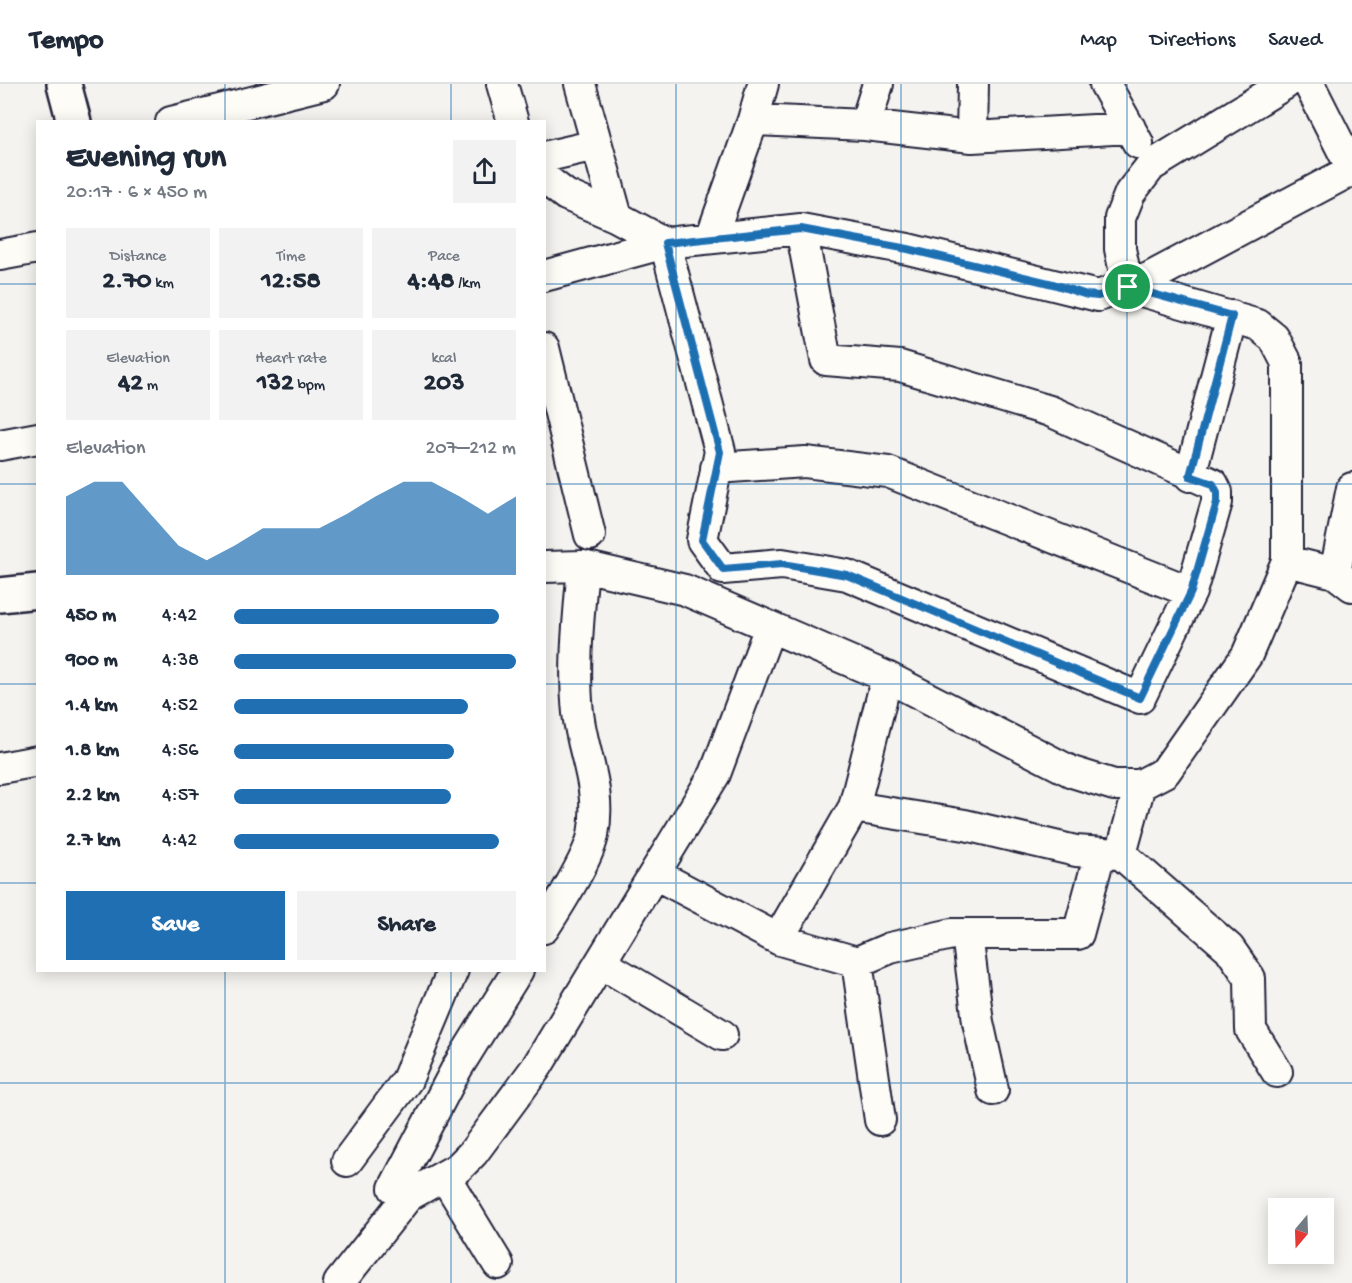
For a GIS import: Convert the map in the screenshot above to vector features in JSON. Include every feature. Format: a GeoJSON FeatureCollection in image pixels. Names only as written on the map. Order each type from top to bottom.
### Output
{"type":"FeatureCollection","features":[{"type":"Feature","properties":{"kind":"street"},"geometry":{"type":"LineString","coordinates":[[64,84],[73,120]]}},
{"type":"Feature","properties":{"kind":"street"},"geometry":{"type":"LineString","coordinates":[[179,120],[324,84]]}},
{"type":"Feature","properties":{"kind":"street"},"geometry":{"type":"LineString","coordinates":[[502,84],[512,120]]}},
{"type":"Feature","properties":{"kind":"street"},"geometry":{"type":"LineString","coordinates":[[580,84],[617,217]]}},
{"type":"Feature","properties":{"kind":"street"},"geometry":{"type":"LineString","coordinates":[[711,238],[753,120],[762,84]]}},
{"type":"Feature","properties":{"kind":"street"},"geometry":{"type":"LineString","coordinates":[[865,125],[878,84]]}},
{"type":"Feature","properties":{"kind":"street"},"geometry":{"type":"LineString","coordinates":[[972,137],[973,84]]}},
{"type":"Feature","properties":{"kind":"street"},"geometry":{"type":"LineString","coordinates":[[1105,84],[1151,166]]}},
{"type":"Feature","properties":{"kind":"street"},"geometry":{"type":"LineString","coordinates":[[1115,291],[1120,249],[1120,218],[1130,193],[1151,166],[1285,84]]}},
{"type":"Feature","properties":{"kind":"street"},"geometry":{"type":"LineString","coordinates":[[1115,291],[1352,169],[1309,84]]}},
{"type":"Feature","properties":{"kind":"street"},"geometry":{"type":"LineString","coordinates":[[753,120],[865,125],[972,137],[1130,128]]}},
{"type":"Feature","properties":{"kind":"street"},"geometry":{"type":"LineString","coordinates":[[546,157],[596,145]]}},
{"type":"Feature","properties":{"kind":"street"},"geometry":{"type":"LineString","coordinates":[[546,180],[566,195],[617,217],[665,243],[720,452],[702,540],[723,569],[782,564],[847,575],[1140,698],[1191,592],[1217,502],[1217,492],[1213,484],[1190,476],[1050,411],[900,366],[826,360],[801,229]]}},
{"type":"Feature","properties":{"kind":"street"},"geometry":{"type":"LineString","coordinates":[[546,275],[665,243],[801,229],[1232,316],[1258,325],[1266,331],[1274,338],[1287,363],[1287,561],[1247,656],[1165,772],[1140,785],[1114,785],[1072,772],[887,677],[685,590],[583,566],[546,567]]}},
{"type":"Feature","properties":{"kind":"street"},"geometry":{"type":"LineString","coordinates":[[0,255],[36,248]]}},
{"type":"Feature","properties":{"kind":"street"},"geometry":{"type":"LineString","coordinates":[[1190,476],[1232,316]]}},
{"type":"Feature","properties":{"kind":"street"},"geometry":{"type":"LineString","coordinates":[[546,363],[552,409],[590,535]]}},
{"type":"Feature","properties":{"kind":"street"},"geometry":{"type":"LineString","coordinates":[[0,446],[36,438]]}},
{"type":"Feature","properties":{"kind":"street"},"geometry":{"type":"LineString","coordinates":[[716,468],[805,462],[888,472],[1191,592]]}},
{"type":"Feature","properties":{"kind":"street"},"geometry":{"type":"LineString","coordinates":[[1287,561],[1344,579],[1352,488]]}},
{"type":"Feature","properties":{"kind":"street"},"geometry":{"type":"LineString","coordinates":[[546,925],[563,898],[593,836],[595,783],[578,714],[577,646],[583,566]]}},
{"type":"Feature","properties":{"kind":"street"},"geometry":{"type":"LineString","coordinates":[[0,595],[36,591]]}},
{"type":"Feature","properties":{"kind":"street"},"geometry":{"type":"LineString","coordinates":[[339,1283],[408,1196],[445,1177],[473,1153],[536,1068],[715,774],[770,627]]}},
{"type":"Feature","properties":{"kind":"street"},"geometry":{"type":"LineString","coordinates":[[777,939],[854,807],[887,677]]}},
{"type":"Feature","properties":{"kind":"street"},"geometry":{"type":"LineString","coordinates":[[0,768],[36,761]]}},
{"type":"Feature","properties":{"kind":"street"},"geometry":{"type":"LineString","coordinates":[[655,874],[777,939],[857,962],[890,948],[952,934],[1078,934],[1140,785]]}},
{"type":"Feature","properties":{"kind":"street"},"geometry":{"type":"LineString","coordinates":[[854,807],[965,825],[1076,851],[1110,854],[1229,948],[1250,978],[1251,1030],[1277,1072]]}},
{"type":"Feature","properties":{"kind":"street"},"geometry":{"type":"LineString","coordinates":[[967,934],[976,1011],[993,1090]]}},
{"type":"Feature","properties":{"kind":"street"},"geometry":{"type":"LineString","coordinates":[[857,962],[880,1120]]}},
{"type":"Feature","properties":{"kind":"street"},"geometry":{"type":"LineString","coordinates":[[601,963],[722,1035]]}},
{"type":"Feature","properties":{"kind":"street"},"geometry":{"type":"LineString","coordinates":[[346,1161],[407,1080],[452,972]]}},
{"type":"Feature","properties":{"kind":"street"},"geometry":{"type":"LineString","coordinates":[[408,1196],[394,1188],[457,1068],[517,972]]}},
{"type":"Feature","properties":{"kind":"street"},"geometry":{"type":"LineString","coordinates":[[445,1177],[498,1264]]}},
{"type":"Feature","properties":{"kind":"route"},"geometry":{"type":"LineString","coordinates":[[801,229],[908,249],[1053,284],[1087,295],[1098,296],[1128,287],[1232,316],[1190,476],[1213,484],[1217,492],[1217,502],[1191,592],[1140,698],[847,575],[782,564],[723,569],[714,560],[702,540],[720,452],[665,243],[801,229]]}}]}
